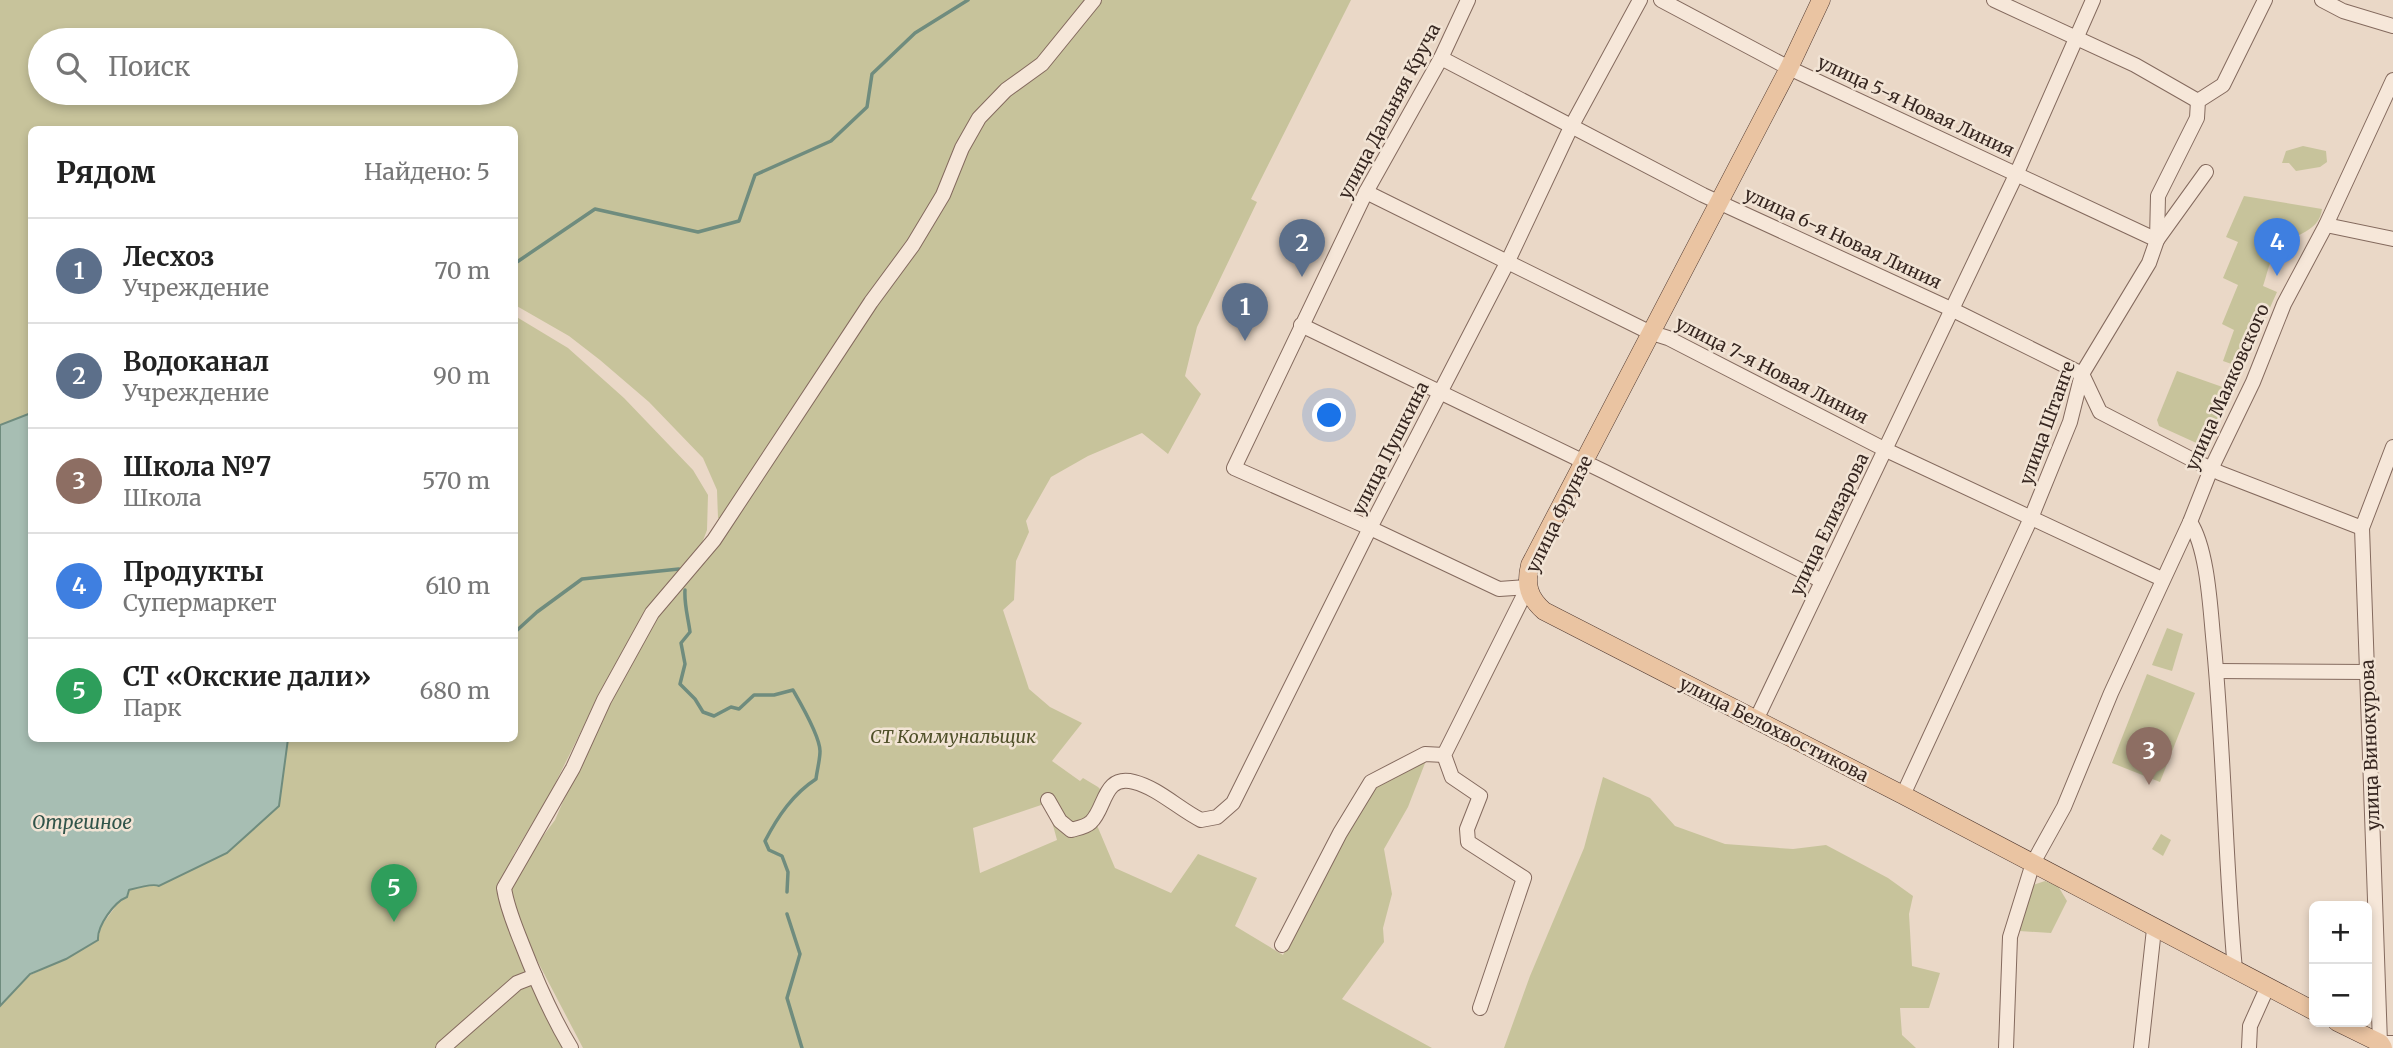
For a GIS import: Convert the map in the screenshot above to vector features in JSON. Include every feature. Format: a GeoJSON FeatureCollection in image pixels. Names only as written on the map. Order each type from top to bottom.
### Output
{"type":"FeatureCollection","features":[{"type":"Feature","properties":{"kind":"main road","name":"улица Фрунзе"},"geometry":{"type":"LineString","coordinates":[[1528,587],[1530,565],[1649,332],[1789,68],[1821,0]]}},
{"type":"Feature","properties":{"kind":"main road","name":"улица Белохвостикова"},"geometry":{"type":"LineString","coordinates":[[1528,587],[1532,602],[1544,611],[1903,795],[2309,1009]]}},
{"type":"Feature","properties":{"kind":"main road"},"geometry":{"type":"LineString","coordinates":[[2347,1027],[2385,1045]]}},
{"type":"Feature","properties":{"kind":"street"},"geometry":{"type":"LineString","coordinates":[[570,1048],[535,976],[507,904],[504,888],[573,768],[604,700],[652,613],[714,540],[793,424],[852,330],[913,245],[943,195],[962,148],[979,118],[1006,90],[1042,65],[1094,0]]}},
{"type":"Feature","properties":{"kind":"street","name":"улица Дальняя Круча"},"geometry":{"type":"LineString","coordinates":[[1370,528],[1234,468],[1366,192],[1441,58],[1468,0]]}},
{"type":"Feature","properties":{"kind":"street","name":"улица Пушкина"},"geometry":{"type":"LineString","coordinates":[[1048,800],[1060,821],[1071,830],[1093,821],[1110,787],[1123,781],[1135,782],[1148,788],[1201,820],[1217,817],[1233,803],[1370,528],[1508,261],[1572,127],[1640,0]]}},
{"type":"Feature","properties":{"kind":"street","name":"улица 5-я Новая Линия"},"geometry":{"type":"LineString","coordinates":[[1661,0],[1789,68],[2157,240]]}},
{"type":"Feature","properties":{"kind":"street"},"geometry":{"type":"LineString","coordinates":[[1994,0],[2135,65],[2198,101],[2223,85],[2265,0]]}},
{"type":"Feature","properties":{"kind":"street","name":"улица Елизарова"},"geometry":{"type":"LineString","coordinates":[[1756,720],[2016,175],[2093,0]]}},
{"type":"Feature","properties":{"kind":"street"},"geometry":{"type":"LineString","coordinates":[[2322,0],[2343,11],[2393,26]]}},
{"type":"Feature","properties":{"kind":"street","name":"улица 6-я Новая Линия"},"geometry":{"type":"LineString","coordinates":[[1441,58],[1718,201],[1951,309],[2082,374]]}},
{"type":"Feature","properties":{"kind":"street","name":"улица Маяковского"},"geometry":{"type":"LineString","coordinates":[[2006,1048],[2010,937],[2015,913],[2033,863],[2064,807],[2162,579],[2253,382],[2284,304],[2326,225],[2393,80]]}},
{"type":"Feature","properties":{"kind":"street","name":"улица Штанге"},"geometry":{"type":"LineString","coordinates":[[1903,795],[2031,518],[2070,422],[2082,374],[2149,263],[2157,240],[2158,196],[2197,118],[2198,101]]}},
{"type":"Feature","properties":{"kind":"street"},"geometry":{"type":"LineString","coordinates":[[2157,240],[2206,172]]}},
{"type":"Feature","properties":{"kind":"street","name":"улица 7-я Новая Линия"},"geometry":{"type":"LineString","coordinates":[[1366,192],[1649,332],[1668,338],[1886,450],[2162,579]]}},
{"type":"Feature","properties":{"kind":"street"},"geometry":{"type":"LineString","coordinates":[[2326,225],[2393,239]]}},
{"type":"Feature","properties":{"kind":"street"},"geometry":{"type":"LineString","coordinates":[[1301,325],[1822,581]]}},
{"type":"Feature","properties":{"kind":"street"},"geometry":{"type":"LineString","coordinates":[[2082,374],[2100,412],[2211,469],[2362,528]]}},
{"type":"Feature","properties":{"kind":"street","name":"улица Винокурова"},"geometry":{"type":"LineString","coordinates":[[2385,1045],[2362,528],[2393,447]]}},
{"type":"Feature","properties":{"kind":"street"},"geometry":{"type":"LineString","coordinates":[[2190,522],[2196,531],[2209,594],[2217,671],[2235,970]]}},
{"type":"Feature","properties":{"kind":"street"},"geometry":{"type":"LineString","coordinates":[[1370,528],[1499,589],[1528,587]]}},
{"type":"Feature","properties":{"kind":"street","name":"улица Фрунзе"},"geometry":{"type":"LineString","coordinates":[[1444,755],[1528,587]]}},
{"type":"Feature","properties":{"kind":"street"},"geometry":{"type":"LineString","coordinates":[[2217,671],[2368,672]]}},
{"type":"Feature","properties":{"kind":"street"},"geometry":{"type":"LineString","coordinates":[[1282,945],[1340,833],[1371,782],[1425,754],[1444,755],[1452,777],[1480,796],[1467,829],[1468,842],[1524,878],[1480,1008]]}},
{"type":"Feature","properties":{"kind":"street"},"geometry":{"type":"LineString","coordinates":[[2141,1048],[2154,929]]}},
{"type":"Feature","properties":{"kind":"street"},"geometry":{"type":"LineString","coordinates":[[443,1048],[517,983],[535,976]]}},
{"type":"Feature","properties":{"kind":"street"},"geometry":{"type":"LineString","coordinates":[[2249,1048],[2250,1026],[2267,988]]}},
{"type":"Feature","properties":{"kind":"green space"},"geometry":{"type":"Polygon","coordinates":[[[0,0],[1091,0],[1044,58],[1009,81],[940,194],[723,519],[718,518],[717,490],[703,458],[649,402],[569,336],[518,307],[518,126],[28,126],[28,414],[0,425],[0,0]]]}},
{"type":"Feature","properties":{"kind":"green space","name":"СТ Коммунальщик"},"geometry":{"type":"Polygon","coordinates":[[[1100,0],[1351,0],[1251,199],[1257,202],[1197,327],[1185,376],[1201,394],[1168,454],[1142,433],[1088,456],[1051,477],[1026,521],[1029,532],[1016,561],[1014,600],[1003,610],[1029,689],[1050,707],[1082,723],[1052,761],[1080,781],[1083,778],[1098,787],[1109,798],[1096,823],[1115,868],[1171,893],[1198,854],[1257,878],[1235,926],[1283,955],[1335,850],[1372,789],[1427,758],[1408,807],[1384,849],[1392,894],[1383,928],[1384,942],[1342,999],[1432,1048],[583,1048],[517,922],[509,893],[532,851],[555,820],[587,746],[660,612],[782,446],[979,125],[1016,89],[1033,79],[1056,57],[1100,0]],[[1047,803],[973,828],[980,873],[1057,840],[1047,803]]]}},
{"type":"Feature","properties":{"kind":"green space"},"geometry":{"type":"Polygon","coordinates":[[[2303,146],[2326,151],[2327,162],[2320,167],[2296,171],[2289,163],[2282,163],[2286,151],[2303,146]]]}},
{"type":"Feature","properties":{"kind":"green space"},"geometry":{"type":"Polygon","coordinates":[[[2244,196],[2322,209],[2316,224],[2284,244],[2273,257],[2263,286],[2277,292],[2243,368],[2223,361],[2234,330],[2222,324],[2238,285],[2223,278],[2238,242],[2226,237],[2244,196]]]}},
{"type":"Feature","properties":{"kind":"green space"},"geometry":{"type":"Polygon","coordinates":[[[518,318],[568,348],[624,398],[693,470],[708,495],[707,530],[699,551],[651,609],[597,699],[551,792],[514,854],[500,894],[566,1048],[0,1048],[0,1006],[30,975],[66,959],[98,940],[101,926],[128,890],[149,885],[159,886],[231,849],[279,806],[288,742],[518,742],[518,318]]]}},
{"type":"Feature","properties":{"kind":"green space"},"geometry":{"type":"Polygon","coordinates":[[[2177,371],[2231,390],[2218,425],[2203,446],[2159,426],[2157,420],[2177,371]]]}},
{"type":"Feature","properties":{"kind":"green space"},"geometry":{"type":"Polygon","coordinates":[[[2167,628],[2183,634],[2172,671],[2152,665],[2167,628]]]}},
{"type":"Feature","properties":{"kind":"green space"},"geometry":{"type":"Polygon","coordinates":[[[2147,674],[2195,693],[2160,782],[2112,763],[2147,674]]]}},
{"type":"Feature","properties":{"kind":"green space"},"geometry":{"type":"Polygon","coordinates":[[[1603,777],[1650,798],[1675,826],[1725,844],[1793,849],[1826,845],[1888,878],[1913,896],[1909,914],[1912,966],[1940,973],[1929,1008],[1900,1008],[1902,1035],[1916,1048],[1504,1048],[1530,976],[1584,848],[1603,777]]]}},
{"type":"Feature","properties":{"kind":"green space"},"geometry":{"type":"Polygon","coordinates":[[[2161,834],[2171,840],[2163,856],[2152,849],[2161,834]]]}},
{"type":"Feature","properties":{"kind":"green space"},"geometry":{"type":"Polygon","coordinates":[[[2045,881],[2058,886],[2067,901],[2051,933],[2019,931],[2033,885],[2045,881]]]}},
{"type":"Feature","properties":{"kind":"water","name":"Отрешное"},"geometry":{"type":"Polygon","coordinates":[[[28,414],[28,742],[288,742],[279,806],[227,853],[159,886],[149,885],[129,890],[127,897],[107,915],[100,928],[98,940],[66,959],[30,974],[0,1006],[0,425],[28,414]]]}},
{"type":"Feature","properties":{"kind":"waterway"},"geometry":{"type":"LineString","coordinates":[[518,261],[595,209],[698,232],[739,221],[755,175],[831,141],[867,107],[872,74],[915,33],[968,0]]}},
{"type":"Feature","properties":{"kind":"waterway"},"geometry":{"type":"LineString","coordinates":[[518,629],[582,579],[679,569]]}},
{"type":"Feature","properties":{"kind":"waterway"},"geometry":{"type":"LineString","coordinates":[[685,590],[690,632],[681,643],[685,664],[680,684],[703,712],[714,716],[731,707],[739,709],[754,695],[774,695],[793,690],[817,737],[820,751],[816,779],[800,791],[787,806],[765,841],[769,850],[782,856],[788,872],[787,892]]}},
{"type":"Feature","properties":{"kind":"waterway"},"geometry":{"type":"LineString","coordinates":[[787,914],[800,954],[787,998],[802,1048]]}},
{"type":"Feature","properties":{"kind":"place","name":"Продукты"},"geometry":{"type":"Point","coordinates":[2277,276]}},
{"type":"Feature","properties":{"kind":"place","name":"Водоканал"},"geometry":{"type":"Point","coordinates":[1302,277]}},
{"type":"Feature","properties":{"kind":"place","name":"Лесхоз"},"geometry":{"type":"Point","coordinates":[1245,341]}},
{"type":"Feature","properties":{"kind":"place","name":"Школа №7"},"geometry":{"type":"Point","coordinates":[2149,785]}},
{"type":"Feature","properties":{"kind":"place","name":"СТ «Окские дали»"},"geometry":{"type":"Point","coordinates":[394,922]}}]}
